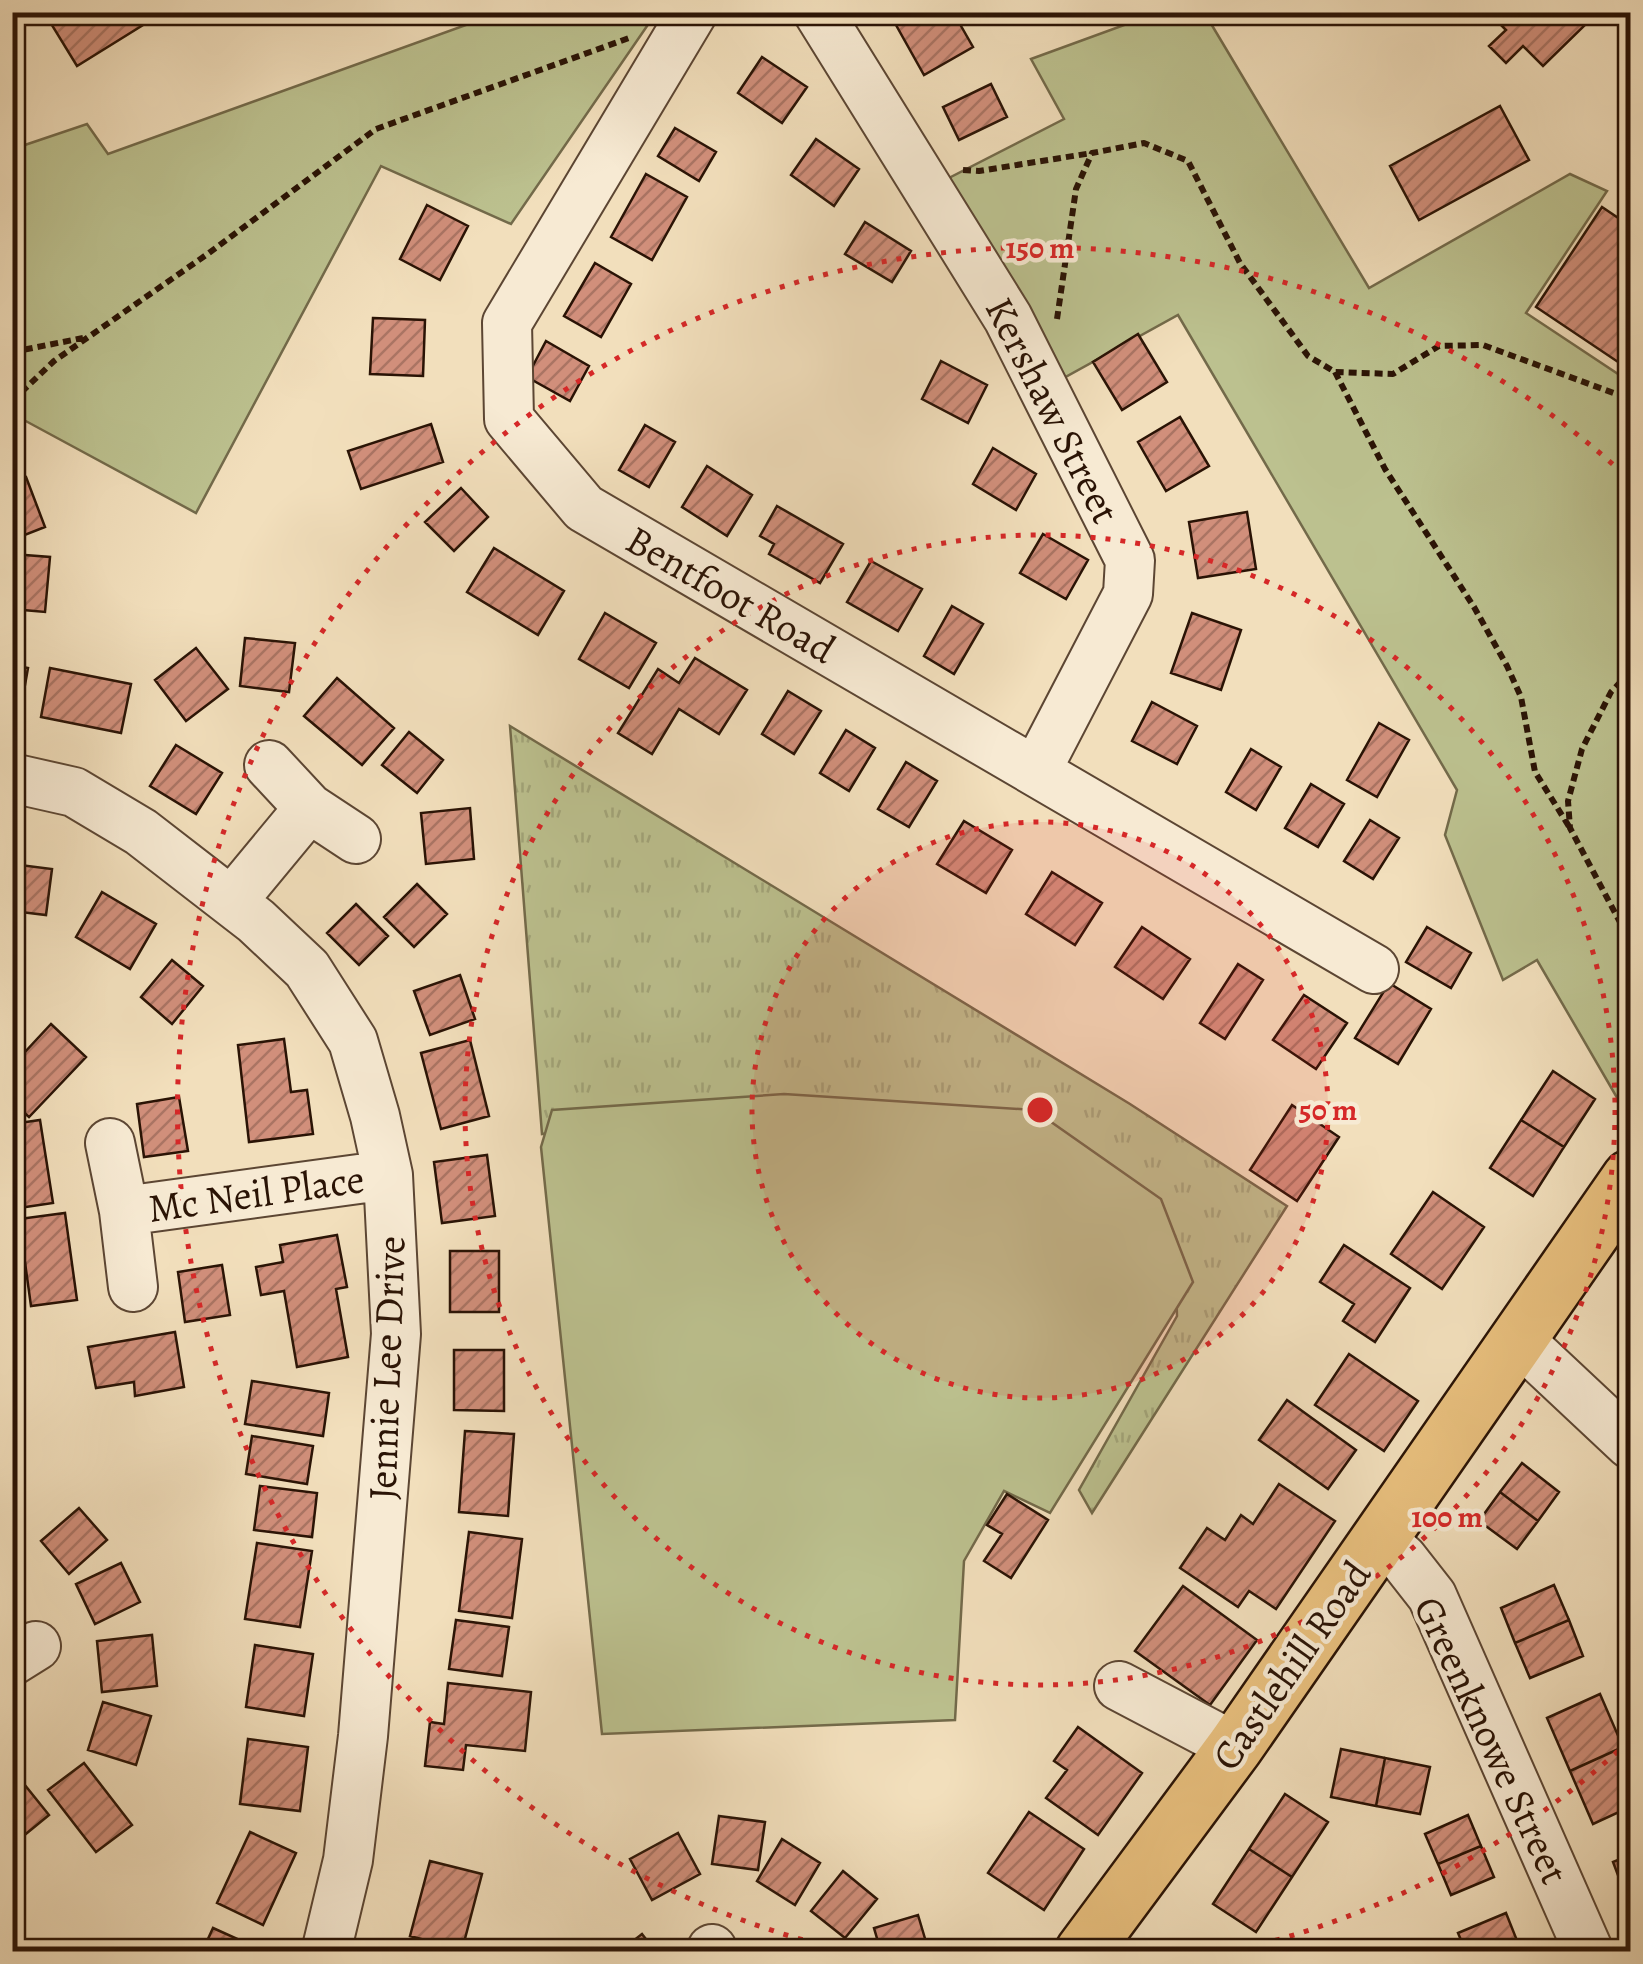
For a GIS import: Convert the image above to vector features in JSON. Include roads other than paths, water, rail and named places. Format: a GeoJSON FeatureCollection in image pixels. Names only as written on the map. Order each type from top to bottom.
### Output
{"type":"FeatureCollection","features":[{"type":"Feature","properties":{"kind":"main road","name":"Castlehill Road"},"geometry":{"type":"LineString","coordinates":[[1083,1952],[1235,1747],[1630,1178]]}},
{"type":"Feature","properties":{"kind":"street","name":"Kershaw Street"},"geometry":{"type":"LineString","coordinates":[[818,12],[1008,318],[1130,560],[1128,594],[1036,772]]}},
{"type":"Feature","properties":{"kind":"street","name":"Bentfoot Road"},"geometry":{"type":"LineString","coordinates":[[689,20],[507,323],[510,420],[584,508],[1374,969]]}},
{"type":"Feature","properties":{"kind":"street"},"geometry":{"type":"LineString","coordinates":[[269,765],[310,808],[356,839]]}},
{"type":"Feature","properties":{"kind":"street","name":"Jennie Lee Drive"},"geometry":{"type":"LineString","coordinates":[[12,778],[74,792],[141,832],[232,901],[307,969],[353,1041],[388,1175],[396,1334],[376,1602],[348,1860],[326,1952]]}},
{"type":"Feature","properties":{"kind":"street"},"geometry":{"type":"LineString","coordinates":[[232,901],[310,808]]}},
{"type":"Feature","properties":{"kind":"street","name":"Mc Neil Place"},"geometry":{"type":"LineString","coordinates":[[110,1143],[124,1211],[133,1286]]}},
{"type":"Feature","properties":{"kind":"street","name":"Mc Neil Place"},"geometry":{"type":"LineString","coordinates":[[124,1211],[388,1175]]}},
{"type":"Feature","properties":{"kind":"street"},"geometry":{"type":"LineString","coordinates":[[1517,1338],[1630,1444]]}},
{"type":"Feature","properties":{"kind":"street","name":"Greenknowe Street"},"geometry":{"type":"LineString","coordinates":[[1380,1538],[1403,1559],[1432,1596],[1589,1952]]}},
{"type":"Feature","properties":{"kind":"street"},"geometry":{"type":"LineString","coordinates":[[1120,1686],[1235,1747]]}}]}
